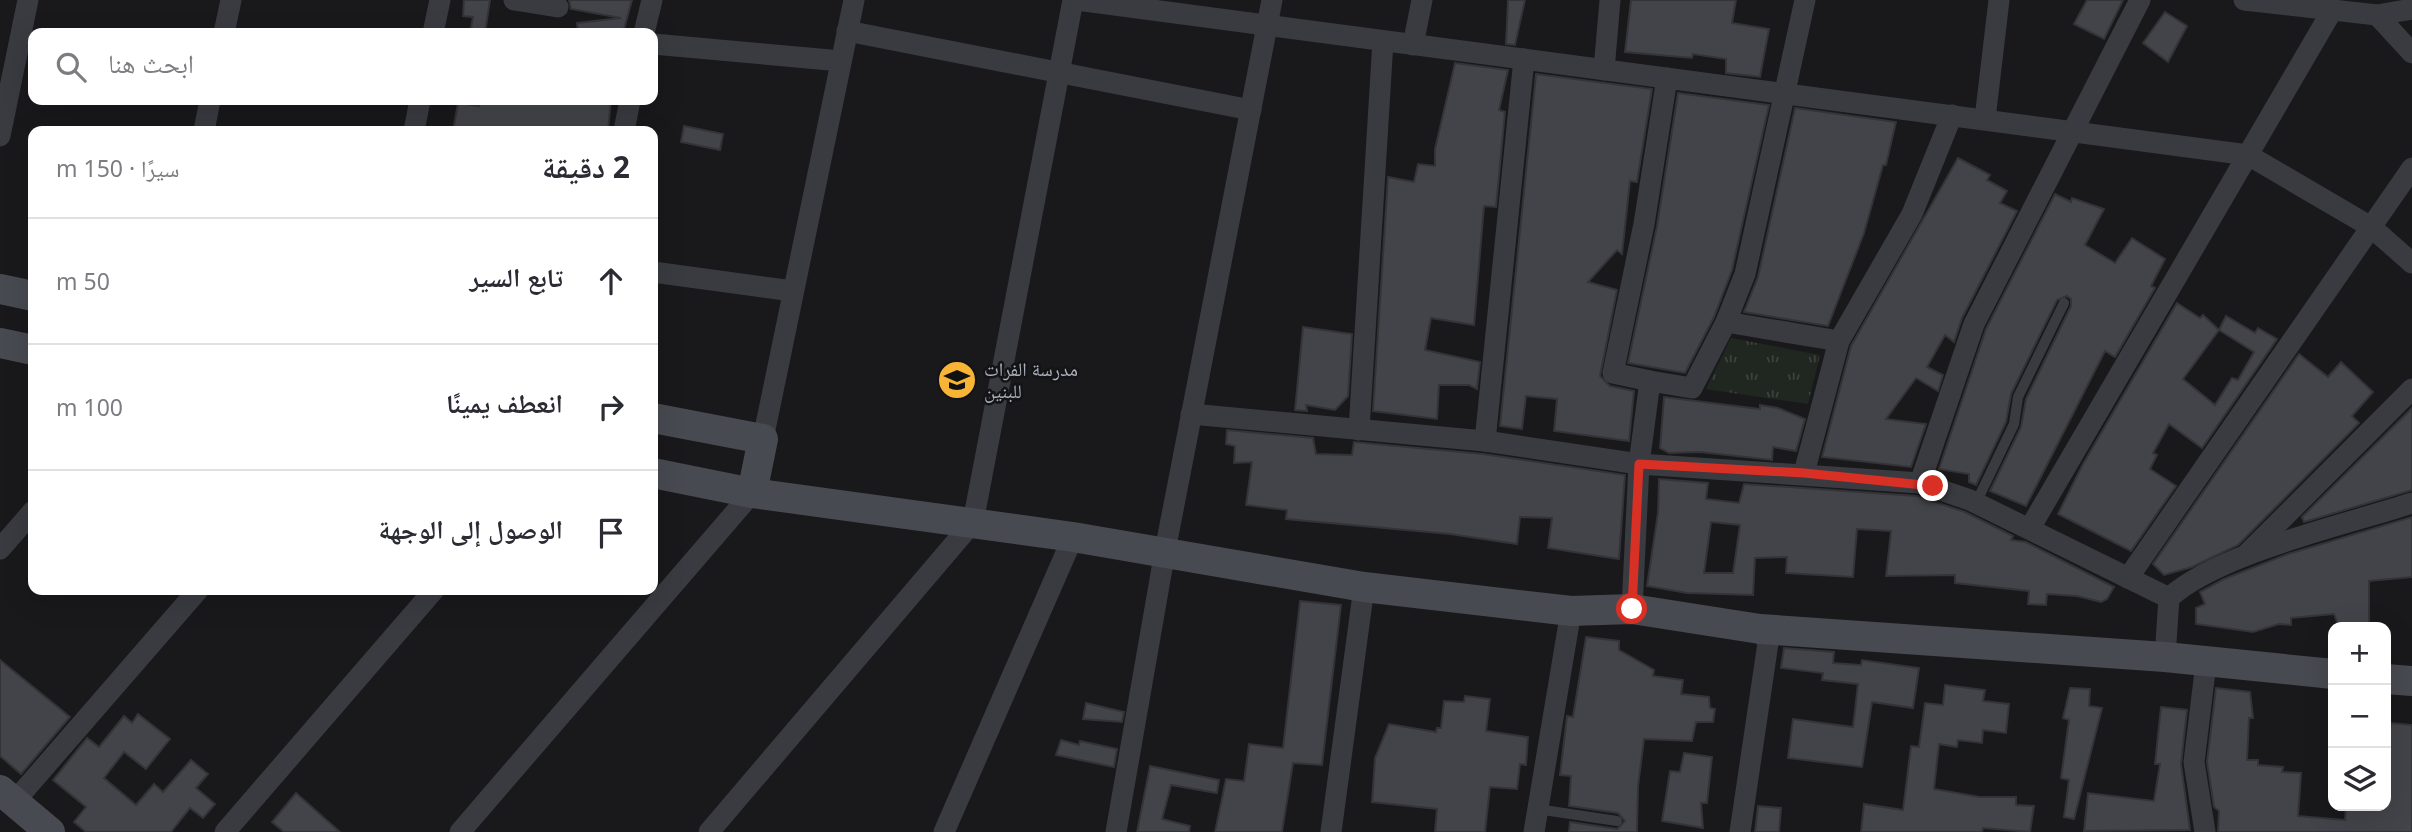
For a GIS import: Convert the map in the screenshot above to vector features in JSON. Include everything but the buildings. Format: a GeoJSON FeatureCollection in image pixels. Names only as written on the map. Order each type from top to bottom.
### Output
{"type":"FeatureCollection","features":[{"type":"Feature","properties":{"kind":"street"},"geometry":{"type":"LineString","coordinates":[[0,136],[28,0]]}},
{"type":"Feature","properties":{"kind":"street"},"geometry":{"type":"LineString","coordinates":[[225,28],[231,0]]}},
{"type":"Feature","properties":{"kind":"street"},"geometry":{"type":"LineString","coordinates":[[434,28],[440,0]]}},
{"type":"Feature","properties":{"kind":"street"},"geometry":{"type":"LineString","coordinates":[[514,0],[558,7]]}},
{"type":"Feature","properties":{"kind":"street"},"geometry":{"type":"LineString","coordinates":[[645,28],[652,0]]}},
{"type":"Feature","properties":{"kind":"street"},"geometry":{"type":"LineString","coordinates":[[460,832],[751,493],[853,0]]}},
{"type":"Feature","properties":{"kind":"street"},"geometry":{"type":"LineString","coordinates":[[709,832],[973,522],[1075,0],[2248,155],[2371,227],[2412,263]]}},
{"type":"Feature","properties":{"kind":"street"},"geometry":{"type":"LineString","coordinates":[[1116,832],[1165,551],[1272,0]]}},
{"type":"Feature","properties":{"kind":"street"},"geometry":{"type":"LineString","coordinates":[[1413,45],[1422,0]]}},
{"type":"Feature","properties":{"kind":"street"},"geometry":{"type":"LineString","coordinates":[[1604,70],[1610,0]]}},
{"type":"Feature","properties":{"kind":"street"},"geometry":{"type":"LineString","coordinates":[[1667,78],[1644,223],[1613,373],[1692,388],[1726,322],[1745,274],[1805,0]]}},
{"type":"Feature","properties":{"kind":"street"},"geometry":{"type":"LineString","coordinates":[[1985,119],[1999,0]]}},
{"type":"Feature","properties":{"kind":"street"},"geometry":{"type":"LineString","coordinates":[[1920,483],[1974,324],[2140,0]]}},
{"type":"Feature","properties":{"kind":"street"},"geometry":{"type":"LineString","coordinates":[[2244,0],[2377,15],[2407,6]]}},
{"type":"Feature","properties":{"kind":"street"},"geometry":{"type":"LineString","coordinates":[[2030,528],[2333,9]]}},
{"type":"Feature","properties":{"kind":"street"},"geometry":{"type":"LineString","coordinates":[[2377,15],[2412,54]]}},
{"type":"Feature","properties":{"kind":"street"},"geometry":{"type":"LineString","coordinates":[[847,31],[1251,110]]}},
{"type":"Feature","properties":{"kind":"street"},"geometry":{"type":"LineString","coordinates":[[1359,430],[1383,41]]}},
{"type":"Feature","properties":{"kind":"street"},"geometry":{"type":"LineString","coordinates":[[658,44],[841,61]]}},
{"type":"Feature","properties":{"kind":"street"},"geometry":{"type":"LineString","coordinates":[[1485,441],[1524,59]]}},
{"type":"Feature","properties":{"kind":"street"},"geometry":{"type":"LineString","coordinates":[[205,126],[209,105]]}},
{"type":"Feature","properties":{"kind":"street"},"geometry":{"type":"LineString","coordinates":[[415,126],[419,105]]}},
{"type":"Feature","properties":{"kind":"street"},"geometry":{"type":"LineString","coordinates":[[625,126],[629,105]]}},
{"type":"Feature","properties":{"kind":"street"},"geometry":{"type":"LineString","coordinates":[[1804,473],[1839,341],[1912,214],[1952,115]]}},
{"type":"Feature","properties":{"kind":"street"},"geometry":{"type":"LineString","coordinates":[[2128,578],[2412,168]]}},
{"type":"Feature","properties":{"kind":"street"},"geometry":{"type":"LineString","coordinates":[[658,273],[793,291]]}},
{"type":"Feature","properties":{"kind":"street"},"geometry":{"type":"LineString","coordinates":[[0,289],[28,295]]}},
{"type":"Feature","properties":{"kind":"street"},"geometry":{"type":"LineString","coordinates":[[1726,322],[1839,341]]}},
{"type":"Feature","properties":{"kind":"street"},"geometry":{"type":"LineString","coordinates":[[0,343],[28,349]]}},
{"type":"Feature","properties":{"kind":"street"},"geometry":{"type":"LineString","coordinates":[[1632,609],[1639,464],[1650,381]]}},
{"type":"Feature","properties":{"kind":"street"},"geometry":{"type":"LineString","coordinates":[[2244,556],[2412,389]]}},
{"type":"Feature","properties":{"kind":"street"},"geometry":{"type":"LineString","coordinates":[[1191,414],[1485,441],[1639,464],[1804,473],[1920,483],[1976,503],[2169,598]]}},
{"type":"Feature","properties":{"kind":"street"},"geometry":{"type":"LineString","coordinates":[[658,419],[763,439]]}},
{"type":"Feature","properties":{"kind":"street"},"geometry":{"type":"LineString","coordinates":[[658,474],[751,493],[1165,551],[1364,587],[1571,611],[1632,609],[1760,629],[2165,657],[2328,674]]}},
{"type":"Feature","properties":{"kind":"street"},"geometry":{"type":"LineString","coordinates":[[2165,657],[2169,598],[2188,581],[2244,556],[2412,503]]}},
{"type":"Feature","properties":{"kind":"street"},"geometry":{"type":"LineString","coordinates":[[0,549],[28,517]]}},
{"type":"Feature","properties":{"kind":"street"},"geometry":{"type":"LineString","coordinates":[[944,832],[1073,537]]}},
{"type":"Feature","properties":{"kind":"street"},"geometry":{"type":"LineString","coordinates":[[1331,832],[1364,587]]}},
{"type":"Feature","properties":{"kind":"street"},"geometry":{"type":"LineString","coordinates":[[50,832],[7,796],[193,595]]}},
{"type":"Feature","properties":{"kind":"street"},"geometry":{"type":"LineString","coordinates":[[225,832],[430,595]]}},
{"type":"Feature","properties":{"kind":"street"},"geometry":{"type":"LineString","coordinates":[[1534,832],[1571,611]]}},
{"type":"Feature","properties":{"kind":"street"},"geometry":{"type":"LineString","coordinates":[[1740,832],[1768,643],[1760,629]]}},
{"type":"Feature","properties":{"kind":"street"},"geometry":{"type":"LineString","coordinates":[[2205,832],[2194,762],[2206,663]]}},
{"type":"Feature","properties":{"kind":"street"},"geometry":{"type":"LineString","coordinates":[[2391,679],[2412,681]]}},
{"type":"Feature","properties":{"kind":"lane"},"geometry":{"type":"LineString","coordinates":[[1976,503],[2014,424],[2018,397],[2064,303]]}},
{"type":"Feature","properties":{"kind":"lane"},"geometry":{"type":"LineString","coordinates":[[1537,808],[1617,821]]}},
{"type":"Feature","properties":{"kind":"green space"},"geometry":{"type":"Polygon","coordinates":[[[1731,338],[1820,355],[1808,404],[1706,389],[1731,338]]]}},
{"type":"Feature","properties":{"kind":"place","name":"مدرسة الفرات للبنين"},"geometry":{"type":"Point","coordinates":[957,380]}},
{"type":"Feature","properties":{"kind":"route"},"geometry":{"type":"LineString","coordinates":[[1632,609],[1639,464],[1804,473],[1933,486]]}}]}
